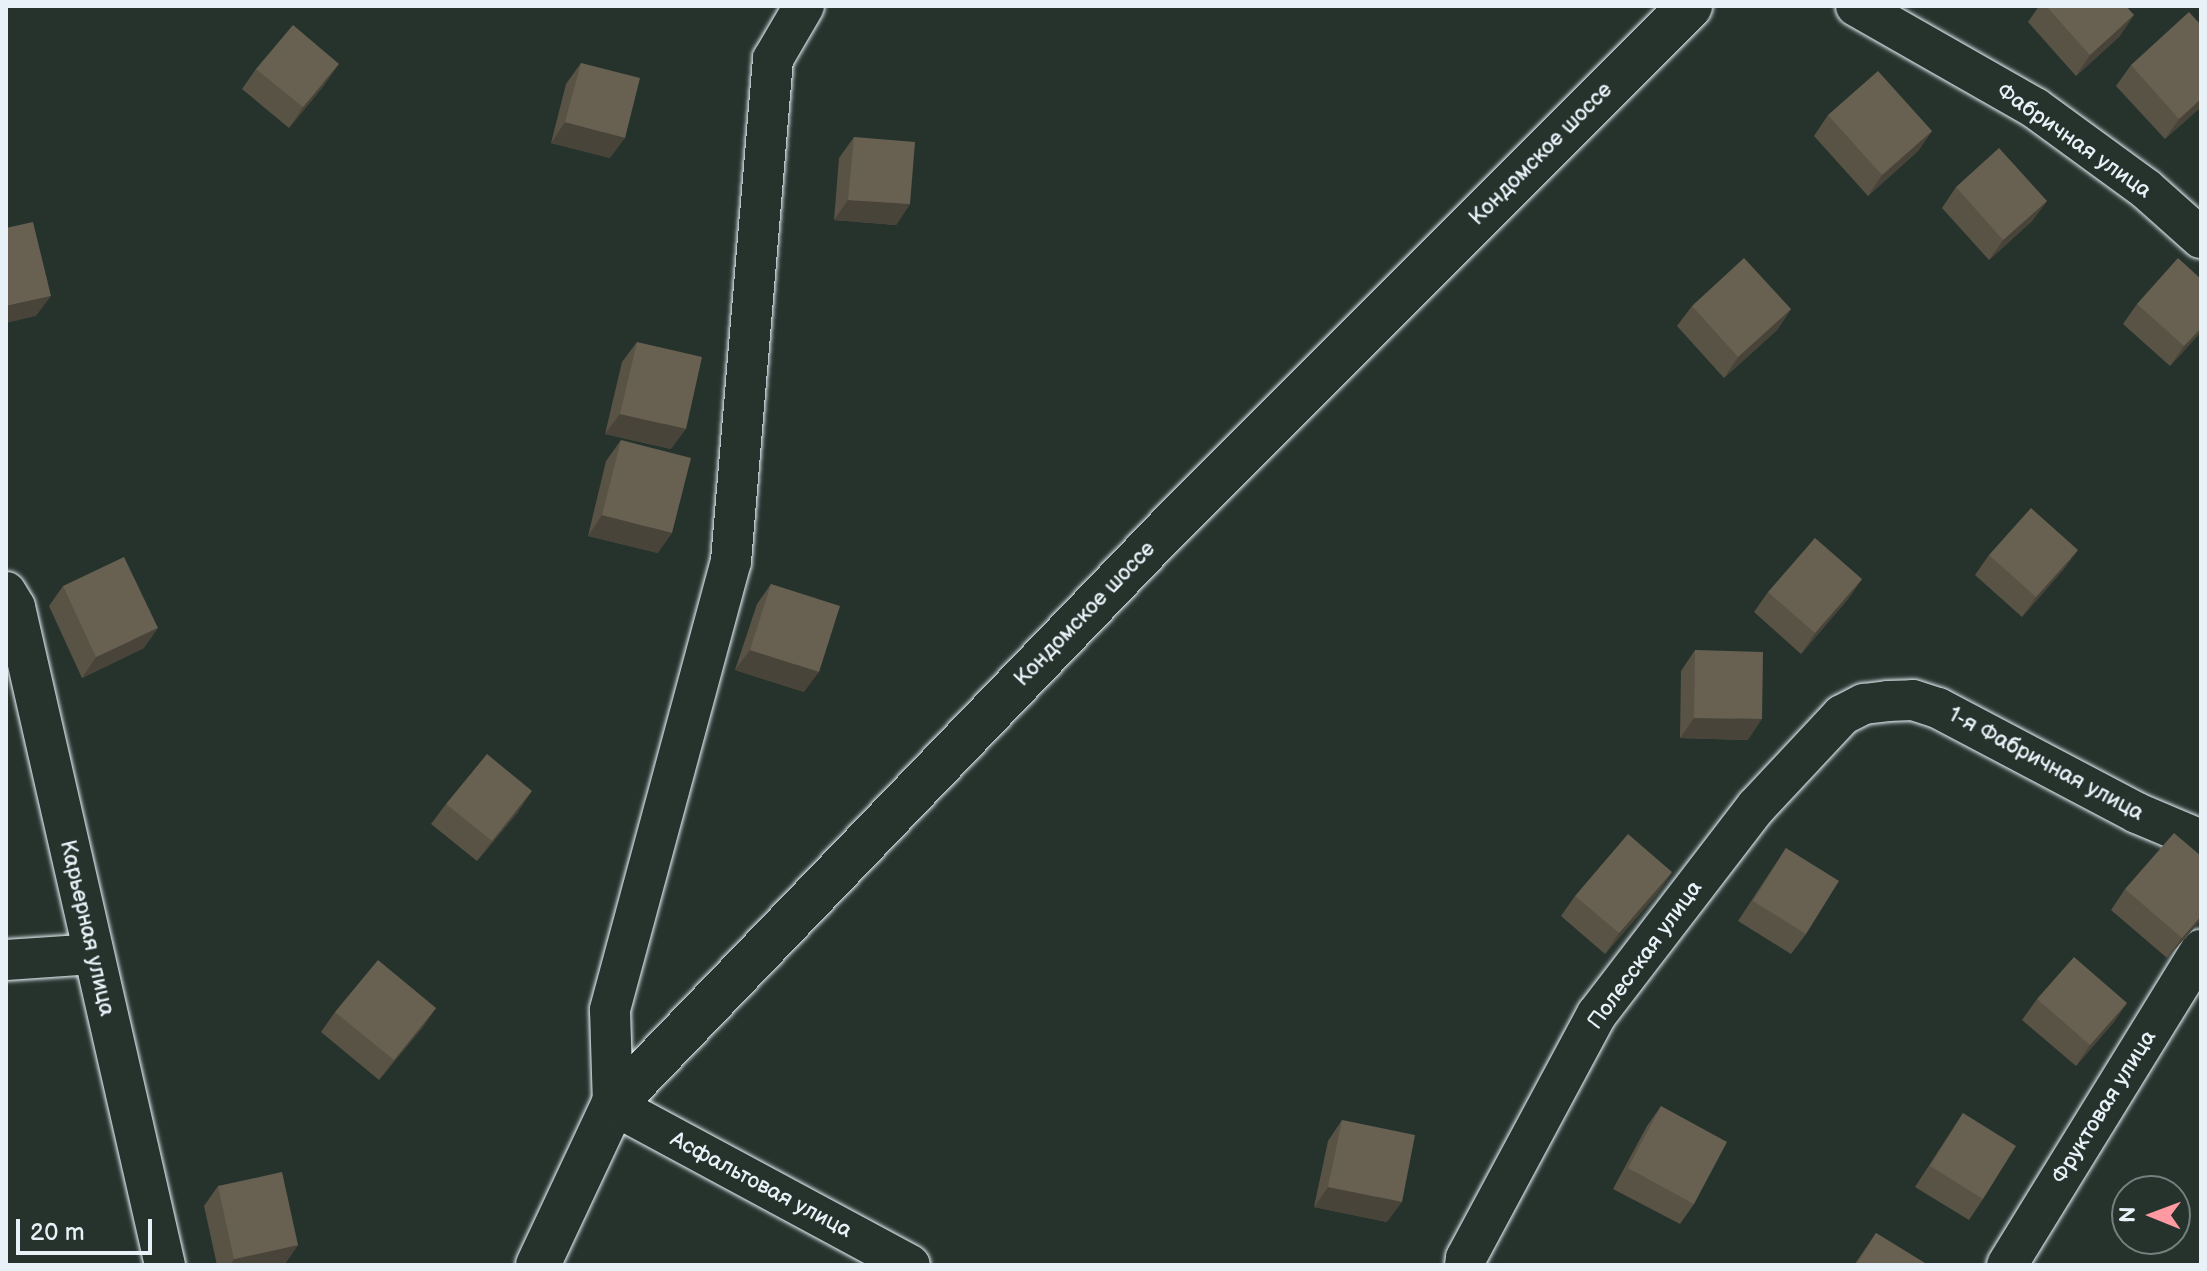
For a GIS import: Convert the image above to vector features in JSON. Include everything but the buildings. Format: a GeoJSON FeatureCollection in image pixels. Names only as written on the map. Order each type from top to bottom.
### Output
{"type":"FeatureCollection","features":[{"type":"Feature","properties":{"kind":"street"},"geometry":{"type":"LineString","coordinates":[[613,1105],[610,1010],[731,561],[773,59],[804,6]]}},
{"type":"Feature","properties":{"kind":"street","name":"Кондомское шоссе"},"geometry":{"type":"LineString","coordinates":[[538,1265],[613,1105],[1162,534],[1690,6]]}},
{"type":"Feature","properties":{"kind":"street","name":"Фабричная улица"},"geometry":{"type":"LineString","coordinates":[[1856,6],[2035,108],[2146,189],[2201,238]]}},
{"type":"Feature","properties":{"kind":"street","name":"Карьерная улица"},"geometry":{"type":"LineString","coordinates":[[6,592],[15,607],[165,1265]]}},
{"type":"Feature","properties":{"kind":"street","name":"1-я Фабричная улица"},"geometry":{"type":"LineString","coordinates":[[1888,701],[1913,700],[1938,708],[2137,813],[2201,840]]}},
{"type":"Feature","properties":{"kind":"street","name":"Полесская улица"},"geometry":{"type":"LineString","coordinates":[[1465,1265],[1597,1014],[1756,807],[1842,715],[1864,704],[1888,701]]}},
{"type":"Feature","properties":{"kind":"street","name":"Фруктовая улица"},"geometry":{"type":"LineString","coordinates":[[2007,1265],[2201,950]]}},
{"type":"Feature","properties":{"kind":"street"},"geometry":{"type":"LineString","coordinates":[[6,960],[93,954]]}},
{"type":"Feature","properties":{"kind":"street","name":"Асфальтовая улица"},"geometry":{"type":"LineString","coordinates":[[613,1105],[910,1265]]}}]}
